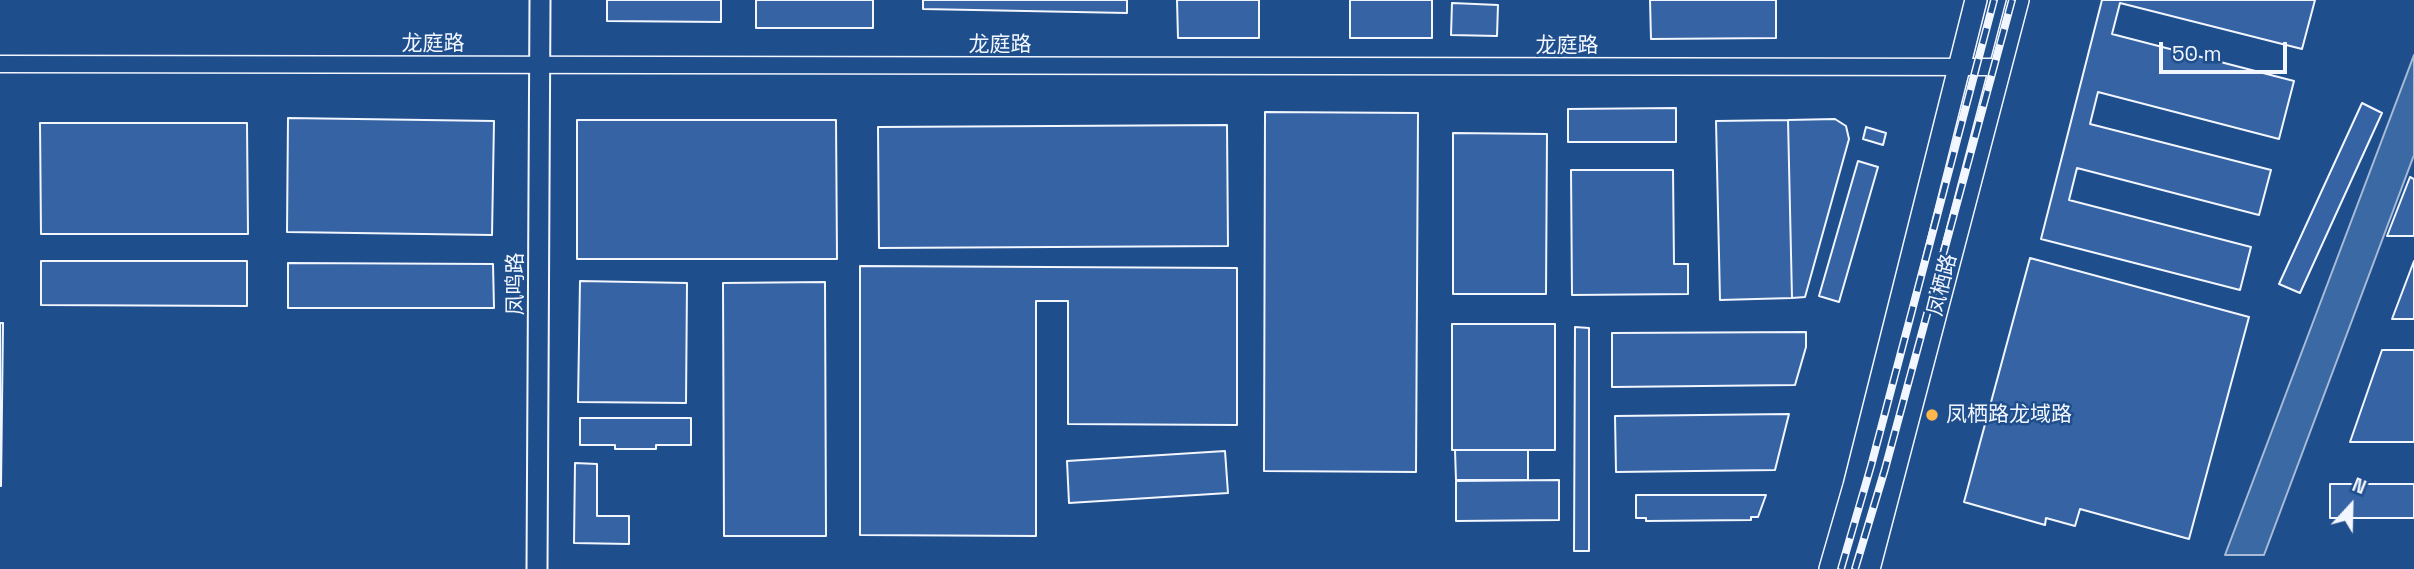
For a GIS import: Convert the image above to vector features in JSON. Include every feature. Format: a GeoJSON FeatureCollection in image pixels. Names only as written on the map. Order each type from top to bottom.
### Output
{"type":"FeatureCollection","features":[{"type":"Feature","properties":{"kind":"main road","name":"凤栖路"},"geometry":{"type":"LineString","coordinates":[[1830,569],[1845,519],[1976,0]]}},
{"type":"Feature","properties":{"kind":"main road","name":"凤栖路"},"geometry":{"type":"LineString","coordinates":[[1869,569],[2018,0]]}},
{"type":"Feature","properties":{"kind":"main road"},"geometry":{"type":"LineString","coordinates":[[1845,519],[1850,531],[1857,537],[1867,538],[1879,532]]}},
{"type":"Feature","properties":{"kind":"street","name":"凤鸣路"},"geometry":{"type":"LineString","coordinates":[[537,569],[540,0]]}},
{"type":"Feature","properties":{"kind":"street","name":"龙庭路"},"geometry":{"type":"LineString","coordinates":[[0,64],[2000,67]]}},
{"type":"Feature","properties":{"kind":"water"},"geometry":{"type":"Polygon","coordinates":[[[2414,55],[2414,155],[2264,555],[2225,555],[2414,55]]]}},
{"type":"Feature","properties":{"kind":"building"},"geometry":{"type":"Polygon","coordinates":[[[607,0],[721,0],[721,22],[607,21],[607,0]]]}},
{"type":"Feature","properties":{"kind":"building"},"geometry":{"type":"Polygon","coordinates":[[[756,0],[873,0],[873,28],[756,28],[756,0]]]}},
{"type":"Feature","properties":{"kind":"building"},"geometry":{"type":"Polygon","coordinates":[[[923,0],[1127,0],[1127,13],[923,9],[923,0]]]}},
{"type":"Feature","properties":{"kind":"building"},"geometry":{"type":"Polygon","coordinates":[[[1177,0],[1259,0],[1259,38],[1178,38],[1177,0]]]}},
{"type":"Feature","properties":{"kind":"building"},"geometry":{"type":"Polygon","coordinates":[[[1350,0],[1432,0],[1432,38],[1350,38],[1350,0]]]}},
{"type":"Feature","properties":{"kind":"building"},"geometry":{"type":"Polygon","coordinates":[[[1650,0],[1776,0],[1776,38],[1651,39],[1650,0]]]}},
{"type":"Feature","properties":{"kind":"building"},"geometry":{"type":"Polygon","coordinates":[[[2102,0],[2315,0],[2302,49],[2120,3],[2112,34],[2294,81],[2279,139],[2098,92],[2090,124],[2271,170],[2259,215],[2077,168],[2069,200],[2251,247],[2240,290],[2041,239],[2102,0]]]}},
{"type":"Feature","properties":{"kind":"building"},"geometry":{"type":"Polygon","coordinates":[[[1452,3],[1498,5],[1497,36],[1451,35],[1452,3]]]}},
{"type":"Feature","properties":{"kind":"building"},"geometry":{"type":"Polygon","coordinates":[[[2362,103],[2382,113],[2300,293],[2279,284],[2362,103]]]}},
{"type":"Feature","properties":{"kind":"building"},"geometry":{"type":"Polygon","coordinates":[[[1676,108],[1676,142],[1568,142],[1568,109],[1676,108]]]}},
{"type":"Feature","properties":{"kind":"building"},"geometry":{"type":"Polygon","coordinates":[[[1265,112],[1418,113],[1416,472],[1264,471],[1265,112]]]}},
{"type":"Feature","properties":{"kind":"building"},"geometry":{"type":"Polygon","coordinates":[[[288,118],[494,121],[492,235],[287,232],[288,118]]]}},
{"type":"Feature","properties":{"kind":"building"},"geometry":{"type":"Polygon","coordinates":[[[1835,119],[1846,126],[1849,139],[1805,297],[1792,298],[1788,120],[1835,119]]]}},
{"type":"Feature","properties":{"kind":"building"},"geometry":{"type":"Polygon","coordinates":[[[577,120],[836,120],[837,259],[577,259],[577,120]]]}},
{"type":"Feature","properties":{"kind":"building"},"geometry":{"type":"Polygon","coordinates":[[[1788,120],[1792,298],[1720,300],[1716,121],[1788,120]]]}},
{"type":"Feature","properties":{"kind":"building"},"geometry":{"type":"Polygon","coordinates":[[[40,123],[247,123],[248,234],[41,234],[40,123]]]}},
{"type":"Feature","properties":{"kind":"building"},"geometry":{"type":"Polygon","coordinates":[[[1227,125],[1228,246],[879,248],[878,127],[1227,125]]]}},
{"type":"Feature","properties":{"kind":"building"},"geometry":{"type":"Polygon","coordinates":[[[1866,127],[1886,133],[1883,145],[1863,139],[1866,127]]]}},
{"type":"Feature","properties":{"kind":"building"},"geometry":{"type":"Polygon","coordinates":[[[1453,133],[1547,134],[1546,294],[1453,294],[1453,133]]]}},
{"type":"Feature","properties":{"kind":"building"},"geometry":{"type":"Polygon","coordinates":[[[1858,161],[1878,167],[1839,302],[1819,296],[1858,161]]]}},
{"type":"Feature","properties":{"kind":"building"},"geometry":{"type":"Polygon","coordinates":[[[1571,170],[1673,170],[1674,264],[1688,264],[1688,294],[1572,295],[1571,170]]]}},
{"type":"Feature","properties":{"kind":"building"},"geometry":{"type":"Polygon","coordinates":[[[2410,177],[2414,179],[2414,236],[2387,236],[2410,177]]]}},
{"type":"Feature","properties":{"kind":"building"},"geometry":{"type":"Polygon","coordinates":[[[2030,258],[2249,317],[2189,539],[2080,509],[2075,526],[2046,518],[2045,525],[1964,502],[2030,258]]]}},
{"type":"Feature","properties":{"kind":"building"},"geometry":{"type":"Polygon","coordinates":[[[41,261],[247,261],[247,306],[41,305],[41,261]]]}},
{"type":"Feature","properties":{"kind":"building"},"geometry":{"type":"Polygon","coordinates":[[[2414,261],[2414,319],[2392,319],[2414,261]]]}},
{"type":"Feature","properties":{"kind":"building"},"geometry":{"type":"Polygon","coordinates":[[[288,263],[493,264],[494,308],[288,308],[288,263]]]}},
{"type":"Feature","properties":{"kind":"building"},"geometry":{"type":"Polygon","coordinates":[[[860,266],[1237,268],[1237,425],[1068,424],[1068,301],[1036,301],[1036,536],[860,535],[860,266]]]}},
{"type":"Feature","properties":{"kind":"building"},"geometry":{"type":"Polygon","coordinates":[[[580,281],[687,283],[686,403],[578,402],[580,281]]]}},
{"type":"Feature","properties":{"kind":"building"},"geometry":{"type":"Polygon","coordinates":[[[825,282],[826,536],[724,536],[723,283],[825,282]]]}},
{"type":"Feature","properties":{"kind":"building"},"geometry":{"type":"Polygon","coordinates":[[[0,323],[3,323],[1,486],[0,486],[0,323]]]}},
{"type":"Feature","properties":{"kind":"building"},"geometry":{"type":"Polygon","coordinates":[[[1452,324],[1555,324],[1555,450],[1452,450],[1452,324]]]}},
{"type":"Feature","properties":{"kind":"building"},"geometry":{"type":"Polygon","coordinates":[[[1575,327],[1589,328],[1589,551],[1574,551],[1575,327]]]}},
{"type":"Feature","properties":{"kind":"building"},"geometry":{"type":"Polygon","coordinates":[[[1806,332],[1806,347],[1795,385],[1612,387],[1612,333],[1806,332]]]}},
{"type":"Feature","properties":{"kind":"building"},"geometry":{"type":"Polygon","coordinates":[[[2382,350],[2414,350],[2414,442],[2350,442],[2382,350]]]}},
{"type":"Feature","properties":{"kind":"building"},"geometry":{"type":"Polygon","coordinates":[[[1789,414],[1775,470],[1616,472],[1615,416],[1789,414]]]}},
{"type":"Feature","properties":{"kind":"building"},"geometry":{"type":"Polygon","coordinates":[[[580,418],[691,418],[691,445],[656,445],[656,449],[615,449],[615,445],[580,445],[580,418]]]}},
{"type":"Feature","properties":{"kind":"building"},"geometry":{"type":"Polygon","coordinates":[[[1455,450],[1528,450],[1528,480],[1456,480],[1455,450]]]}},
{"type":"Feature","properties":{"kind":"building"},"geometry":{"type":"Polygon","coordinates":[[[1225,451],[1228,493],[1069,503],[1067,461],[1225,451]]]}},
{"type":"Feature","properties":{"kind":"building"},"geometry":{"type":"Polygon","coordinates":[[[575,463],[597,464],[597,516],[629,516],[629,544],[574,543],[575,463]]]}},
{"type":"Feature","properties":{"kind":"building"},"geometry":{"type":"Polygon","coordinates":[[[1559,480],[1559,520],[1456,521],[1456,481],[1559,480]]]}},
{"type":"Feature","properties":{"kind":"building"},"geometry":{"type":"Polygon","coordinates":[[[2330,484],[2414,484],[2414,518],[2330,518],[2330,484]]]}},
{"type":"Feature","properties":{"kind":"building"},"geometry":{"type":"Polygon","coordinates":[[[1636,495],[1766,495],[1758,517],[1751,517],[1751,520],[1646,521],[1646,518],[1636,518],[1636,495]]]}},
{"type":"Feature","properties":{"kind":"railway"},"geometry":{"type":"LineString","coordinates":[[1841,569],[1871,466],[1994,0]]}},
{"type":"Feature","properties":{"kind":"railway"},"geometry":{"type":"LineString","coordinates":[[1855,569],[1885,469],[2012,0]]}},
{"type":"Feature","properties":{"kind":"place","name":"凤栖路龙域路"},"geometry":{"type":"Point","coordinates":[1932,415]}}]}
